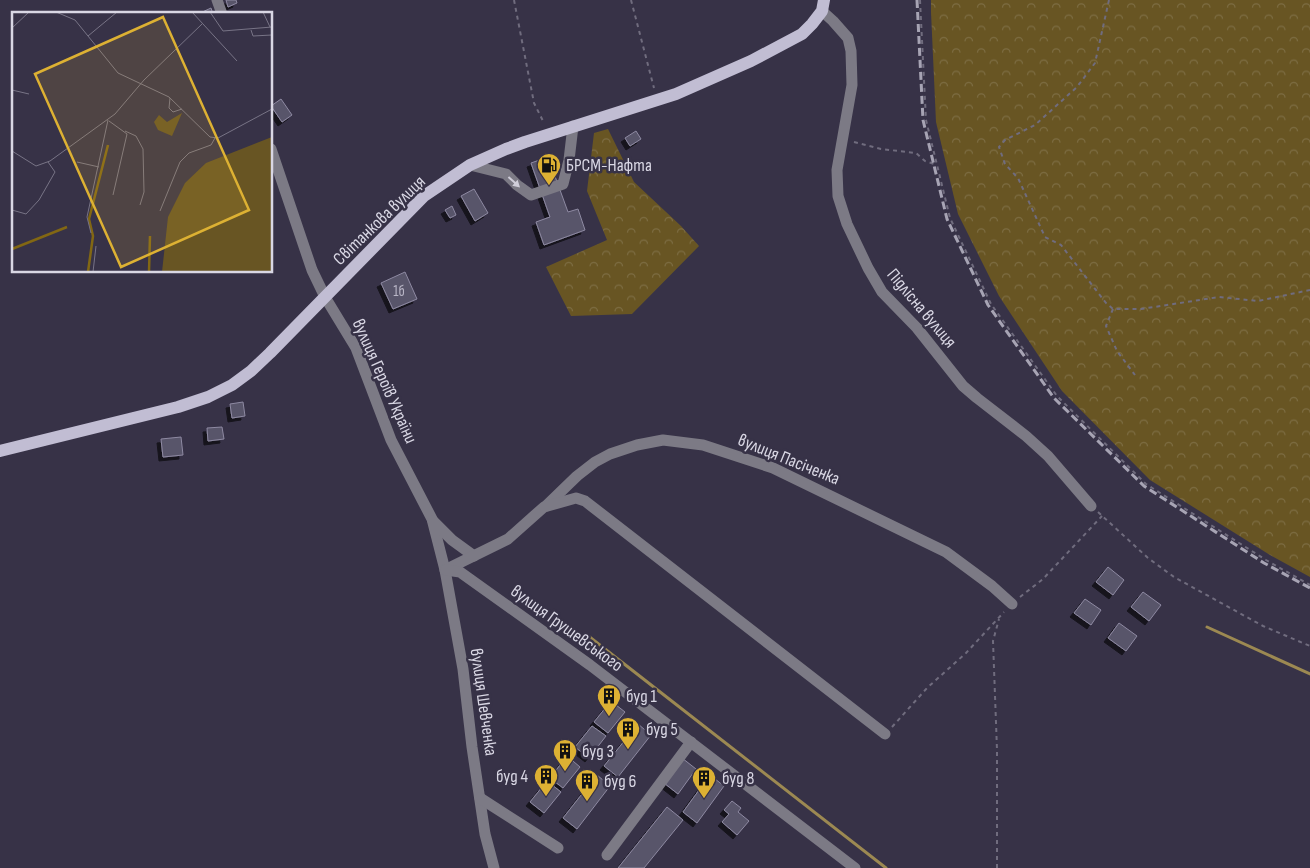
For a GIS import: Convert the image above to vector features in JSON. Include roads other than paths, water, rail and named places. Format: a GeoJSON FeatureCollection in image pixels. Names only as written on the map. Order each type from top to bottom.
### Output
{"type":"FeatureCollection","features":[{"type":"Feature","properties":{"kind":"main road","name":"Світанкова вулиця"},"geometry":{"type":"LineString","coordinates":[[0,451],[178,408],[208,397],[232,385],[251,371],[424,196],[470,165],[525,142],[676,94],[726,73],[793,39],[812,24],[823,6]]}},
{"type":"Feature","properties":{"kind":"street","name":"Підлісна вулиця"},"geometry":{"type":"LineString","coordinates":[[823,6],[848,38],[851,51],[852,85],[837,170],[838,196],[847,224],[868,268],[882,292],[917,328],[964,386],[1048,456],[1091,506]]}},
{"type":"Feature","properties":{"kind":"street"},"geometry":{"type":"LineString","coordinates":[[470,165],[506,174],[517,185],[532,195],[563,184],[569,160],[573,126]]}},
{"type":"Feature","properties":{"kind":"street","name":"вулиця Героїв України"},"geometry":{"type":"LineString","coordinates":[[272,152],[312,270],[325,297],[356,348],[391,440],[432,519],[445,570]]}},
{"type":"Feature","properties":{"kind":"street","name":"вулиця Пасіченка"},"geometry":{"type":"LineString","coordinates":[[445,570],[508,540],[577,476],[595,462],[610,454],[637,445],[663,440],[703,444],[774,468],[946,552],[992,586],[1012,604]]}},
{"type":"Feature","properties":{"kind":"street","name":"вулиця Пасіченка"},"geometry":{"type":"LineString","coordinates":[[544,507],[576,498],[585,501],[886,734]]}},
{"type":"Feature","properties":{"kind":"street"},"geometry":{"type":"LineString","coordinates":[[432,519],[452,540],[474,556]]}},
{"type":"Feature","properties":{"kind":"street","name":"вулиця Грушевського"},"geometry":{"type":"LineString","coordinates":[[445,570],[460,572],[590,665],[855,868]]}},
{"type":"Feature","properties":{"kind":"street","name":"вулиця Шевченка"},"geometry":{"type":"LineString","coordinates":[[445,570],[463,670],[485,834],[494,868]]}},
{"type":"Feature","properties":{"kind":"street"},"geometry":{"type":"LineString","coordinates":[[607,855],[691,742]]}},
{"type":"Feature","properties":{"kind":"street"},"geometry":{"type":"LineString","coordinates":[[480,798],[558,848]]}},
{"type":"Feature","properties":{"kind":"waterway"},"geometry":{"type":"LineString","coordinates":[[1207,627],[1310,674]]}},
{"type":"Feature","properties":{"kind":"waterway"},"geometry":{"type":"LineString","coordinates":[[587,635],[886,868]]}},
{"type":"Feature","properties":{"kind":"railway"},"geometry":{"type":"LineString","coordinates":[[917,0],[923,120],[947,219],[988,305],[1054,398],[1144,486],[1264,563],[1310,588]]}},
{"type":"Feature","properties":{"kind":"place","name":"БРСМ-Нафта"},"geometry":{"type":"Point","coordinates":[549,186]}},
{"type":"Feature","properties":{"kind":"place","name":"буд 1"},"geometry":{"type":"Point","coordinates":[609,717]}},
{"type":"Feature","properties":{"kind":"place","name":"буд 5"},"geometry":{"type":"Point","coordinates":[628,750]}},
{"type":"Feature","properties":{"kind":"place","name":"буд 3"},"geometry":{"type":"Point","coordinates":[565,772]}},
{"type":"Feature","properties":{"kind":"place","name":"буд 4"},"geometry":{"type":"Point","coordinates":[546,797]}},
{"type":"Feature","properties":{"kind":"place","name":"буд 8"},"geometry":{"type":"Point","coordinates":[704,799]}},
{"type":"Feature","properties":{"kind":"place","name":"буд 6"},"geometry":{"type":"Point","coordinates":[587,802]}}]}
